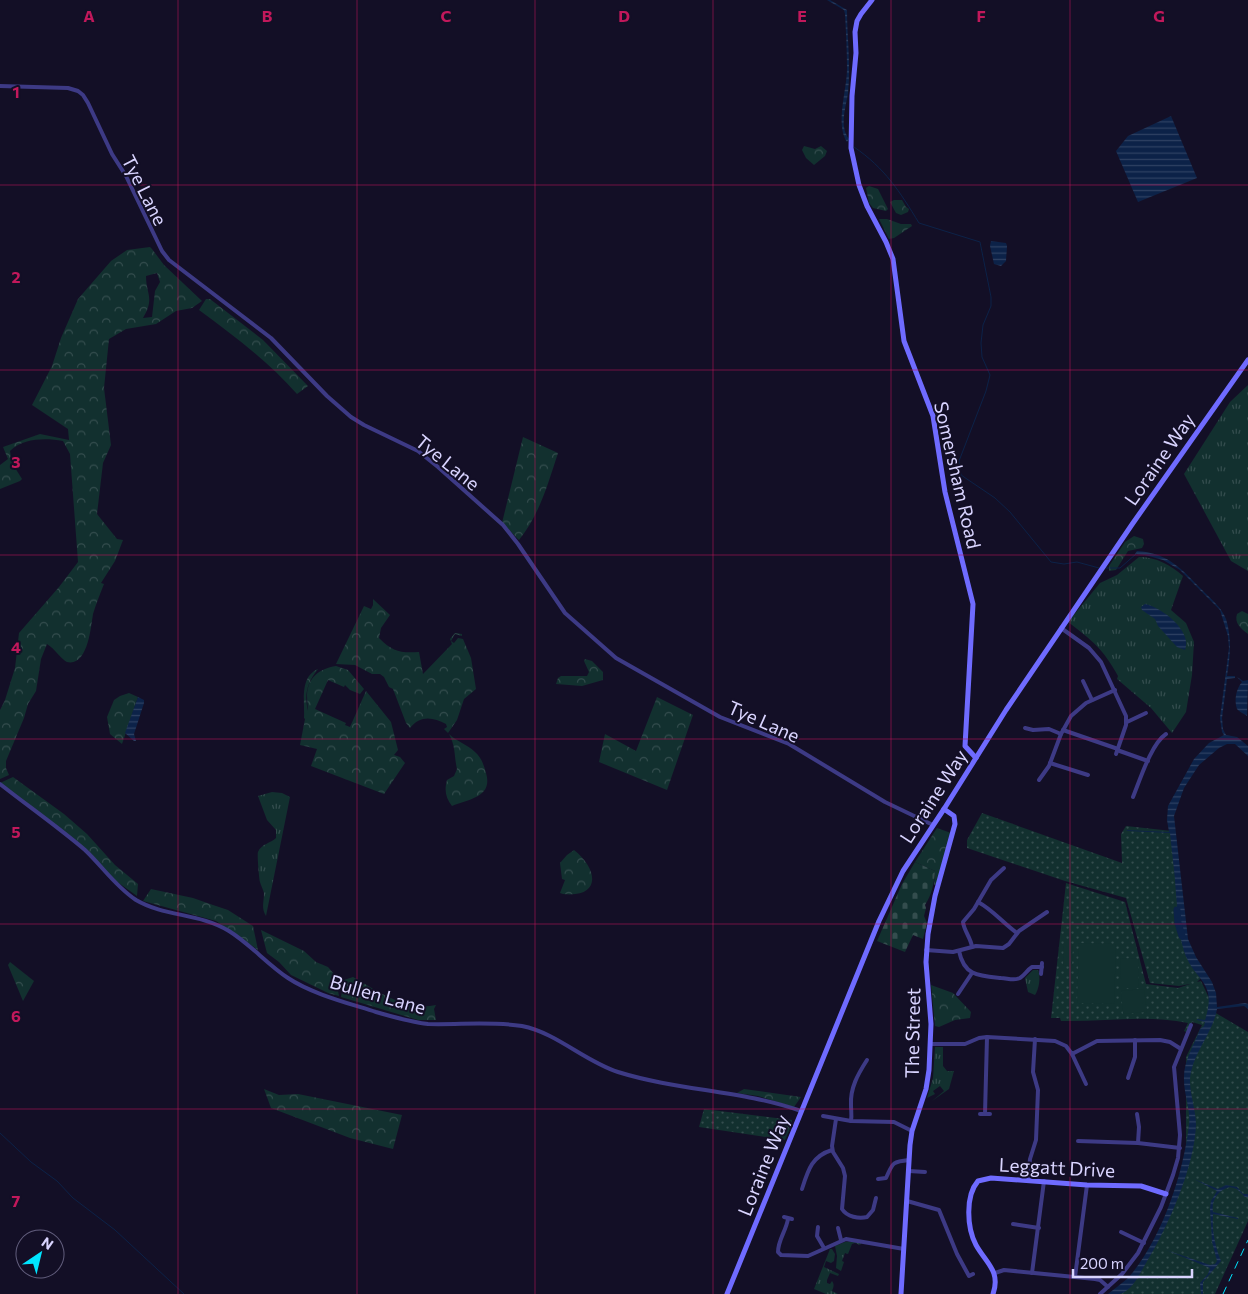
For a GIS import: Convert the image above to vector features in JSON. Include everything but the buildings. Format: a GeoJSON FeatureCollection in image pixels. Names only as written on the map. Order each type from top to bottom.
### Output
{"type":"FeatureCollection","features":[{"type":"Feature","properties":{"kind":"main road","name":"Somersham Road"},"geometry":{"type":"LineString","coordinates":[[872,0],[857,21],[855,32],[856,53],[852,96],[851,148],[859,185],[866,206],[893,259],[904,340],[933,416],[945,492],[973,604],[965,746],[976,758]]}},
{"type":"Feature","properties":{"kind":"main road","name":"Loraine Way"},"geometry":{"type":"LineString","coordinates":[[727,1294],[879,921],[902,871],[1061,628],[1248,360]]}},
{"type":"Feature","properties":{"kind":"main road","name":"The Street"},"geometry":{"type":"LineString","coordinates":[[901,1294],[912,1131],[928,1080],[931,1019],[926,950],[928,928],[954,828],[954,818],[944,808]]}},
{"type":"Feature","properties":{"kind":"main road","name":"Leggatt Drive"},"geometry":{"type":"LineString","coordinates":[[995,1273],[976,1246],[970,1226],[970,1194],[978,1181],[991,1178],[1087,1185],[1141,1186],[1166,1194]]}},
{"type":"Feature","properties":{"kind":"main road"},"geometry":{"type":"LineString","coordinates":[[993,1294],[995,1273]]}},
{"type":"Feature","properties":{"kind":"street","name":"Tye Lane"},"geometry":{"type":"LineString","coordinates":[[0,86],[68,88],[81,93],[88,103],[112,154],[126,176],[162,251],[169,260],[271,338],[327,396],[351,417],[377,432],[413,448],[434,463],[503,526],[518,544],[565,613],[616,658],[720,717],[789,744],[885,802],[933,825]]}},
{"type":"Feature","properties":{"kind":"street"},"geometry":{"type":"LineString","coordinates":[[1061,628],[1097,655],[1115,690],[1127,722],[1117,751]]}},
{"type":"Feature","properties":{"kind":"street"},"geometry":{"type":"LineString","coordinates":[[1083,681],[1092,700]]}},
{"type":"Feature","properties":{"kind":"street"},"geometry":{"type":"LineString","coordinates":[[1039,780],[1050,763],[1062,732],[1073,713],[1092,700],[1115,690]]}},
{"type":"Feature","properties":{"kind":"street"},"geometry":{"type":"LineString","coordinates":[[1127,722],[1146,713]]}},
{"type":"Feature","properties":{"kind":"street"},"geometry":{"type":"LineString","coordinates":[[1025,728],[1062,732],[1148,761]]}},
{"type":"Feature","properties":{"kind":"street"},"geometry":{"type":"LineString","coordinates":[[1133,797],[1156,745],[1166,734]]}},
{"type":"Feature","properties":{"kind":"street"},"geometry":{"type":"LineString","coordinates":[[1151,741],[1156,745]]}},
{"type":"Feature","properties":{"kind":"street"},"geometry":{"type":"LineString","coordinates":[[1050,763],[1088,775]]}},
{"type":"Feature","properties":{"kind":"street","name":"Bullen Lane"},"geometry":{"type":"LineString","coordinates":[[0,784],[79,845],[123,890],[134,898],[152,908],[198,917],[222,927],[241,939],[288,978],[301,985],[368,1010],[410,1021],[436,1024],[496,1024],[530,1028],[544,1033],[592,1062],[618,1072],[668,1086],[755,1098],[801,1111]]}},
{"type":"Feature","properties":{"kind":"street"},"geometry":{"type":"LineString","coordinates":[[972,947],[971,939],[963,924],[990,880],[1004,868]]}},
{"type":"Feature","properties":{"kind":"street"},"geometry":{"type":"LineString","coordinates":[[978,902],[990,908],[1017,933]]}},
{"type":"Feature","properties":{"kind":"street"},"geometry":{"type":"LineString","coordinates":[[926,950],[959,951],[972,947],[1003,948],[1009,944],[1017,933],[1047,912]]}},
{"type":"Feature","properties":{"kind":"street"},"geometry":{"type":"LineString","coordinates":[[959,951],[964,965],[978,976],[1016,979],[1022,977],[1032,968],[1042,965],[1041,974]]}},
{"type":"Feature","properties":{"kind":"street"},"geometry":{"type":"LineString","coordinates":[[958,994],[972,973]]}},
{"type":"Feature","properties":{"kind":"street"},"geometry":{"type":"LineString","coordinates":[[1100,1294],[1126,1269],[1144,1243],[1177,1164],[1180,1148],[1180,1121],[1174,1072],[1191,1025]]}},
{"type":"Feature","properties":{"kind":"street"},"geometry":{"type":"LineString","coordinates":[[930,1044],[965,1044],[987,1037],[1058,1041],[1066,1046],[1072,1054],[1086,1084]]}},
{"type":"Feature","properties":{"kind":"street"},"geometry":{"type":"LineString","coordinates":[[985,1114],[987,1037]]}},
{"type":"Feature","properties":{"kind":"street"},"geometry":{"type":"LineString","coordinates":[[1028,1181],[1030,1159],[1036,1140],[1038,1090],[1033,1072],[1035,1039]]}},
{"type":"Feature","properties":{"kind":"street"},"geometry":{"type":"LineString","coordinates":[[1128,1078],[1135,1057],[1135,1040]]}},
{"type":"Feature","properties":{"kind":"street"},"geometry":{"type":"LineString","coordinates":[[1072,1054],[1097,1041],[1163,1040],[1181,1049]]}},
{"type":"Feature","properties":{"kind":"street"},"geometry":{"type":"LineString","coordinates":[[851,1121],[853,1088],[858,1074],[867,1060]]}},
{"type":"Feature","properties":{"kind":"street"},"geometry":{"type":"LineString","coordinates":[[1136,1114],[1139,1127],[1138,1142]]}},
{"type":"Feature","properties":{"kind":"street"},"geometry":{"type":"LineString","coordinates":[[823,1116],[851,1121],[894,1122],[912,1131]]}},
{"type":"Feature","properties":{"kind":"street"},"geometry":{"type":"LineString","coordinates":[[836,1119],[832,1150],[843,1168],[845,1176],[841,1206],[843,1211],[848,1215],[860,1218],[867,1217],[873,1210],[876,1198]]}},
{"type":"Feature","properties":{"kind":"street"},"geometry":{"type":"LineString","coordinates":[[1078,1141],[1138,1142],[1180,1148]]}},
{"type":"Feature","properties":{"kind":"street"},"geometry":{"type":"LineString","coordinates":[[802,1189],[812,1162],[821,1154],[832,1150]]}},
{"type":"Feature","properties":{"kind":"street"},"geometry":{"type":"LineString","coordinates":[[878,1179],[886,1178],[894,1162],[909,1160]]}},
{"type":"Feature","properties":{"kind":"street"},"geometry":{"type":"LineString","coordinates":[[882,1168],[889,1169]]}},
{"type":"Feature","properties":{"kind":"street"},"geometry":{"type":"LineString","coordinates":[[909,1171],[925,1172]]}},
{"type":"Feature","properties":{"kind":"street"},"geometry":{"type":"LineString","coordinates":[[1032,1273],[1044,1181]]}},
{"type":"Feature","properties":{"kind":"street"},"geometry":{"type":"LineString","coordinates":[[1075,1277],[1087,1185]]}},
{"type":"Feature","properties":{"kind":"street"},"geometry":{"type":"LineString","coordinates":[[907,1201],[939,1210],[961,1262],[969,1276],[973,1274]]}},
{"type":"Feature","properties":{"kind":"street"},"geometry":{"type":"LineString","coordinates":[[788,1218],[785,1231],[778,1244],[779,1254],[808,1256],[841,1240],[854,1239],[877,1245],[904,1248]]}},
{"type":"Feature","properties":{"kind":"street"},"geometry":{"type":"LineString","coordinates":[[1013,1224],[1039,1228]]}},
{"type":"Feature","properties":{"kind":"street"},"geometry":{"type":"LineString","coordinates":[[818,1227],[816,1236],[824,1248]]}},
{"type":"Feature","properties":{"kind":"street"},"geometry":{"type":"LineString","coordinates":[[838,1228],[841,1240]]}},
{"type":"Feature","properties":{"kind":"street"},"geometry":{"type":"LineString","coordinates":[[1121,1232],[1144,1243]]}},
{"type":"Feature","properties":{"kind":"street"},"geometry":{"type":"LineString","coordinates":[[995,1273],[1004,1270],[1100,1280],[1108,1287]]}},
{"type":"Feature","properties":{"kind":"green space"},"geometry":{"type":"Polygon","coordinates":[[[804,146],[815,149],[821,146],[827,151],[825,156],[814,165],[806,158],[802,150],[804,146]]]}},
{"type":"Feature","properties":{"kind":"green space"},"geometry":{"type":"Polygon","coordinates":[[[869,186],[878,189],[888,209],[886,211],[873,208],[869,203],[866,188],[869,186]]]}},
{"type":"Feature","properties":{"kind":"green space"},"geometry":{"type":"Polygon","coordinates":[[[902,200],[909,209],[908,212],[901,215],[896,213],[890,202],[902,200]]]}},
{"type":"Feature","properties":{"kind":"green space"},"geometry":{"type":"Polygon","coordinates":[[[879,219],[887,219],[901,224],[911,224],[912,226],[894,238],[889,239],[879,219]]]}},
{"type":"Feature","properties":{"kind":"green space"},"geometry":{"type":"Polygon","coordinates":[[[150,247],[164,265],[202,301],[192,308],[176,311],[156,324],[126,329],[109,339],[104,388],[111,445],[103,463],[97,514],[117,539],[123,540],[115,561],[101,583],[104,584],[93,614],[87,644],[80,658],[74,662],[67,662],[47,644],[41,659],[36,691],[28,704],[6,761],[9,775],[0,779],[0,710],[15,668],[19,633],[78,562],[70,454],[63,441],[49,439],[28,441],[10,451],[12,463],[22,479],[0,489],[0,465],[8,459],[3,447],[40,434],[69,440],[68,429],[32,405],[52,366],[61,338],[78,299],[111,261],[127,250],[150,247]],[[157,273],[146,276],[149,306],[143,318],[152,317],[155,291],[160,282],[157,273]]]}},
{"type":"Feature","properties":{"kind":"green space"},"geometry":{"type":"Polygon","coordinates":[[[206,299],[210,299],[263,340],[308,386],[297,394],[238,339],[199,310],[206,299]]]}},
{"type":"Feature","properties":{"kind":"green space"},"geometry":{"type":"Polygon","coordinates":[[[1248,385],[1248,571],[1231,561],[1184,474],[1230,402],[1248,385]]]}},
{"type":"Feature","properties":{"kind":"green space"},"geometry":{"type":"Polygon","coordinates":[[[523,437],[558,453],[538,509],[519,540],[502,523],[523,437]]]}},
{"type":"Feature","properties":{"kind":"green space"},"geometry":{"type":"Polygon","coordinates":[[[1134,536],[1143,539],[1144,544],[1142,548],[1128,551],[1116,570],[1109,571],[1109,566],[1125,542],[1134,536]]]}},
{"type":"Feature","properties":{"kind":"green space"},"geometry":{"type":"Polygon","coordinates":[[[1139,557],[1163,562],[1183,576],[1171,610],[1186,623],[1194,642],[1192,675],[1186,712],[1172,733],[1151,708],[1117,679],[1118,676],[1113,667],[1097,646],[1068,622],[1100,583],[1117,575],[1139,557]]]}},
{"type":"Feature","properties":{"kind":"green space"},"geometry":{"type":"Polygon","coordinates":[[[373,599],[390,615],[381,628],[379,638],[397,651],[419,652],[423,674],[452,644],[450,639],[455,633],[462,634],[462,636],[455,634],[451,641],[454,643],[458,638],[463,639],[471,658],[476,689],[464,699],[457,720],[448,733],[444,729],[447,727],[446,724],[427,718],[418,721],[410,728],[406,723],[393,689],[389,687],[384,677],[380,674],[372,674],[355,665],[336,664],[364,606],[371,609],[373,599]]]}},
{"type":"Feature","properties":{"kind":"green space"},"geometry":{"type":"Polygon","coordinates":[[[1242,611],[1248,614],[1248,634],[1236,620],[1237,614],[1242,611]]]}},
{"type":"Feature","properties":{"kind":"green space"},"geometry":{"type":"Polygon","coordinates":[[[585,659],[592,661],[603,672],[603,680],[582,686],[556,684],[561,676],[587,676],[589,672],[584,661],[585,659]]]}},
{"type":"Feature","properties":{"kind":"green space"},"geometry":{"type":"Polygon","coordinates":[[[336,666],[348,670],[364,689],[360,694],[350,690],[345,685],[344,687],[328,680],[315,709],[346,723],[345,725],[350,727],[366,691],[391,722],[398,750],[394,755],[400,757],[405,763],[384,794],[311,766],[317,749],[300,745],[305,719],[305,684],[312,673],[318,669],[311,679],[307,689],[306,699],[308,711],[307,695],[312,679],[324,669],[336,666]]]}},
{"type":"Feature","properties":{"kind":"green space"},"geometry":{"type":"Polygon","coordinates":[[[129,693],[138,697],[122,744],[110,734],[107,717],[114,700],[129,693]]]}},
{"type":"Feature","properties":{"kind":"green space"},"geometry":{"type":"Polygon","coordinates":[[[657,697],[693,715],[667,790],[599,762],[605,734],[636,751],[657,697]]]}},
{"type":"Feature","properties":{"kind":"green space"},"geometry":{"type":"Polygon","coordinates":[[[449,734],[472,749],[479,756],[487,781],[483,792],[478,796],[452,806],[446,794],[446,784],[447,780],[454,776],[457,769],[454,747],[449,734]]]}},
{"type":"Feature","properties":{"kind":"green space"},"geometry":{"type":"Polygon","coordinates":[[[13,777],[64,814],[87,834],[115,865],[138,884],[137,896],[116,881],[78,843],[0,783],[13,777]]]}},
{"type":"Feature","properties":{"kind":"green space"},"geometry":{"type":"Polygon","coordinates":[[[272,792],[282,793],[290,797],[266,916],[263,908],[264,893],[260,883],[258,852],[261,847],[276,838],[276,830],[267,820],[258,796],[272,792]]]}},
{"type":"Feature","properties":{"kind":"green space"},"geometry":{"type":"Polygon","coordinates":[[[982,813],[1122,863],[1121,834],[1126,826],[1172,831],[1177,880],[1178,923],[1190,957],[1202,977],[1197,982],[1201,981],[1209,998],[1209,1009],[1248,1032],[1248,1221],[1215,1294],[1116,1294],[1132,1278],[1162,1228],[1186,1158],[1186,1057],[1202,1025],[1192,1022],[1188,1033],[1184,1031],[1188,1023],[1172,1020],[1061,1021],[1060,1018],[1051,1018],[1066,883],[1125,902],[1146,984],[1178,988],[1190,984],[1179,986],[1150,983],[1126,898],[1065,881],[967,848],[967,840],[982,813]]]}},
{"type":"Feature","properties":{"kind":"green space"},"geometry":{"type":"Polygon","coordinates":[[[937,828],[951,833],[937,884],[934,885],[935,871],[915,862],[937,828]]]}},
{"type":"Feature","properties":{"kind":"green space"},"geometry":{"type":"Polygon","coordinates":[[[574,850],[588,866],[592,874],[592,881],[590,887],[584,892],[563,894],[560,893],[565,880],[562,879],[560,863],[574,850]]]}},
{"type":"Feature","properties":{"kind":"green space"},"geometry":{"type":"Polygon","coordinates":[[[915,862],[935,871],[935,876],[931,893],[925,905],[924,916],[927,923],[923,939],[913,935],[905,952],[877,941],[902,884],[915,862]]]}},
{"type":"Feature","properties":{"kind":"green space"},"geometry":{"type":"Polygon","coordinates":[[[151,889],[193,898],[228,910],[253,926],[258,950],[216,921],[143,901],[151,889]]]}},
{"type":"Feature","properties":{"kind":"green space"},"geometry":{"type":"Polygon","coordinates":[[[261,930],[304,951],[316,962],[328,967],[335,975],[339,996],[328,993],[291,975],[267,953],[261,930]]]}},
{"type":"Feature","properties":{"kind":"green space"},"geometry":{"type":"Polygon","coordinates":[[[1079,943],[1116,944],[1114,1004],[1077,1003],[1079,943]]]}},
{"type":"Feature","properties":{"kind":"green space"},"geometry":{"type":"Polygon","coordinates":[[[1064,946],[1073,946],[1072,966],[1063,965],[1064,946]]]}},
{"type":"Feature","properties":{"kind":"green space"},"geometry":{"type":"Polygon","coordinates":[[[1120,958],[1138,959],[1139,988],[1120,988],[1120,979],[1122,978],[1120,958]]]}},
{"type":"Feature","properties":{"kind":"green space"},"geometry":{"type":"Polygon","coordinates":[[[10,962],[34,981],[23,1001],[8,965],[10,962]]]}},
{"type":"Feature","properties":{"kind":"green space"},"geometry":{"type":"Polygon","coordinates":[[[1033,970],[1038,970],[1039,976],[1035,995],[1028,992],[1025,978],[1033,970]]]}},
{"type":"Feature","properties":{"kind":"green space"},"geometry":{"type":"Polygon","coordinates":[[[353,977],[382,994],[403,1003],[414,1006],[436,1005],[434,1009],[436,1020],[418,1020],[341,997],[344,980],[353,977]]]}},
{"type":"Feature","properties":{"kind":"green space"},"geometry":{"type":"Polygon","coordinates":[[[931,985],[953,993],[971,1012],[970,1018],[955,1020],[939,1027],[935,1026],[931,985]]]}},
{"type":"Feature","properties":{"kind":"green space"},"geometry":{"type":"Polygon","coordinates":[[[1144,989],[1147,1012],[1123,1014],[1121,991],[1144,989]]]}},
{"type":"Feature","properties":{"kind":"green space"},"geometry":{"type":"Polygon","coordinates":[[[935,1047],[943,1047],[943,1066],[947,1071],[954,1071],[949,1089],[932,1101],[944,1091],[940,1086],[933,1091],[935,1094],[927,1098],[933,1078],[935,1047]]]}},
{"type":"Feature","properties":{"kind":"green space"},"geometry":{"type":"Polygon","coordinates":[[[264,1089],[279,1095],[298,1094],[402,1115],[393,1149],[350,1138],[271,1108],[264,1089]]]}},
{"type":"Feature","properties":{"kind":"green space"},"geometry":{"type":"Polygon","coordinates":[[[744,1089],[801,1097],[794,1107],[758,1096],[737,1093],[744,1089]]]}},
{"type":"Feature","properties":{"kind":"green space"},"geometry":{"type":"Polygon","coordinates":[[[704,1109],[792,1120],[785,1140],[699,1127],[704,1109]]]}},
{"type":"Feature","properties":{"kind":"green space"},"geometry":{"type":"Polygon","coordinates":[[[855,1241],[861,1243],[860,1245],[852,1244],[848,1254],[845,1253],[841,1271],[836,1268],[837,1256],[835,1246],[855,1241]]]}},
{"type":"Feature","properties":{"kind":"green space"},"geometry":{"type":"Polygon","coordinates":[[[830,1249],[835,1254],[834,1261],[831,1263],[826,1261],[824,1267],[839,1274],[838,1276],[830,1273],[827,1280],[827,1283],[830,1284],[832,1281],[834,1285],[832,1291],[838,1294],[826,1294],[814,1289],[830,1249]]]}},
{"type":"Feature","properties":{"kind":"water"},"geometry":{"type":"Polygon","coordinates":[[[827,0],[847,10],[849,83],[844,128],[849,139],[847,142],[842,126],[842,107],[847,77],[845,14],[844,10],[827,0]]]}},
{"type":"Feature","properties":{"kind":"water"},"geometry":{"type":"Polygon","coordinates":[[[1171,116],[1197,178],[1138,202],[1116,151],[1128,136],[1171,116]]]}},
{"type":"Feature","properties":{"kind":"water"},"geometry":{"type":"Polygon","coordinates":[[[991,241],[1006,243],[1006,261],[1001,266],[994,264],[990,246],[991,241]]]}},
{"type":"Feature","properties":{"kind":"water"},"geometry":{"type":"Polygon","coordinates":[[[1137,551],[1158,555],[1175,564],[1214,601],[1224,615],[1228,626],[1230,648],[1227,676],[1235,676],[1235,678],[1227,679],[1222,718],[1223,729],[1226,735],[1237,737],[1248,746],[1248,756],[1235,744],[1227,744],[1219,748],[1199,765],[1184,788],[1174,816],[1188,939],[1196,957],[1212,982],[1216,993],[1217,1007],[1245,1003],[1248,1004],[1248,1009],[1244,1006],[1217,1009],[1191,1072],[1190,1084],[1196,1124],[1191,1158],[1179,1196],[1163,1232],[1136,1281],[1125,1292],[1108,1294],[1129,1277],[1141,1261],[1161,1225],[1176,1185],[1189,1125],[1184,1086],[1185,1066],[1200,1029],[1204,1026],[1205,1022],[1197,1019],[1205,1020],[1209,997],[1203,982],[1188,961],[1182,944],[1178,923],[1170,833],[1126,830],[1169,832],[1167,820],[1168,806],[1194,759],[1209,743],[1224,735],[1220,718],[1229,648],[1228,636],[1220,610],[1180,570],[1163,560],[1135,554],[1137,551]]]}},
{"type":"Feature","properties":{"kind":"water"},"geometry":{"type":"Polygon","coordinates":[[[1145,604],[1159,610],[1174,621],[1184,635],[1185,650],[1177,647],[1158,626],[1155,619],[1142,610],[1141,607],[1145,604]]]}},
{"type":"Feature","properties":{"kind":"water"},"geometry":{"type":"Polygon","coordinates":[[[1237,677],[1243,681],[1248,680],[1247,716],[1238,710],[1236,706],[1237,691],[1242,682],[1237,677]]]}},
{"type":"Feature","properties":{"kind":"water"},"geometry":{"type":"Polygon","coordinates":[[[138,697],[144,700],[144,703],[134,734],[136,741],[134,741],[125,733],[138,697]]]}},
{"type":"Feature","properties":{"kind":"water"},"geometry":{"type":"Polygon","coordinates":[[[1194,1179],[1218,1189],[1226,1185],[1237,1187],[1243,1194],[1248,1194],[1248,1197],[1245,1197],[1237,1189],[1230,1187],[1222,1190],[1214,1200],[1213,1212],[1238,1219],[1213,1214],[1214,1238],[1221,1261],[1203,1282],[1203,1294],[1201,1294],[1200,1283],[1208,1274],[1210,1268],[1166,1250],[1210,1265],[1215,1264],[1217,1261],[1212,1242],[1210,1208],[1211,1201],[1217,1191],[1194,1179]]]}},
{"type":"Feature","properties":{"kind":"waterway"},"geometry":{"type":"LineString","coordinates":[[854,147],[875,163],[883,172],[919,223],[980,242],[991,297],[991,306],[983,325],[981,343],[982,357],[990,375],[986,391],[959,461],[961,475],[995,498],[1010,512],[1051,562],[1064,564],[1077,562],[1099,568]]}},
{"type":"Feature","properties":{"kind":"waterway"},"geometry":{"type":"LineString","coordinates":[[1106,568],[1120,568],[1136,554]]}},
{"type":"Feature","properties":{"kind":"waterway"},"geometry":{"type":"LineString","coordinates":[[1177,910],[1182,936]]}},
{"type":"Feature","properties":{"kind":"waterway"},"geometry":{"type":"LineString","coordinates":[[0,1133],[31,1162],[57,1181],[73,1198],[115,1230],[184,1294]]}},
{"type":"Feature","properties":{"kind":"railway"},"geometry":{"type":"LineString","coordinates":[[1223,1294],[1248,1240]]}}]}
